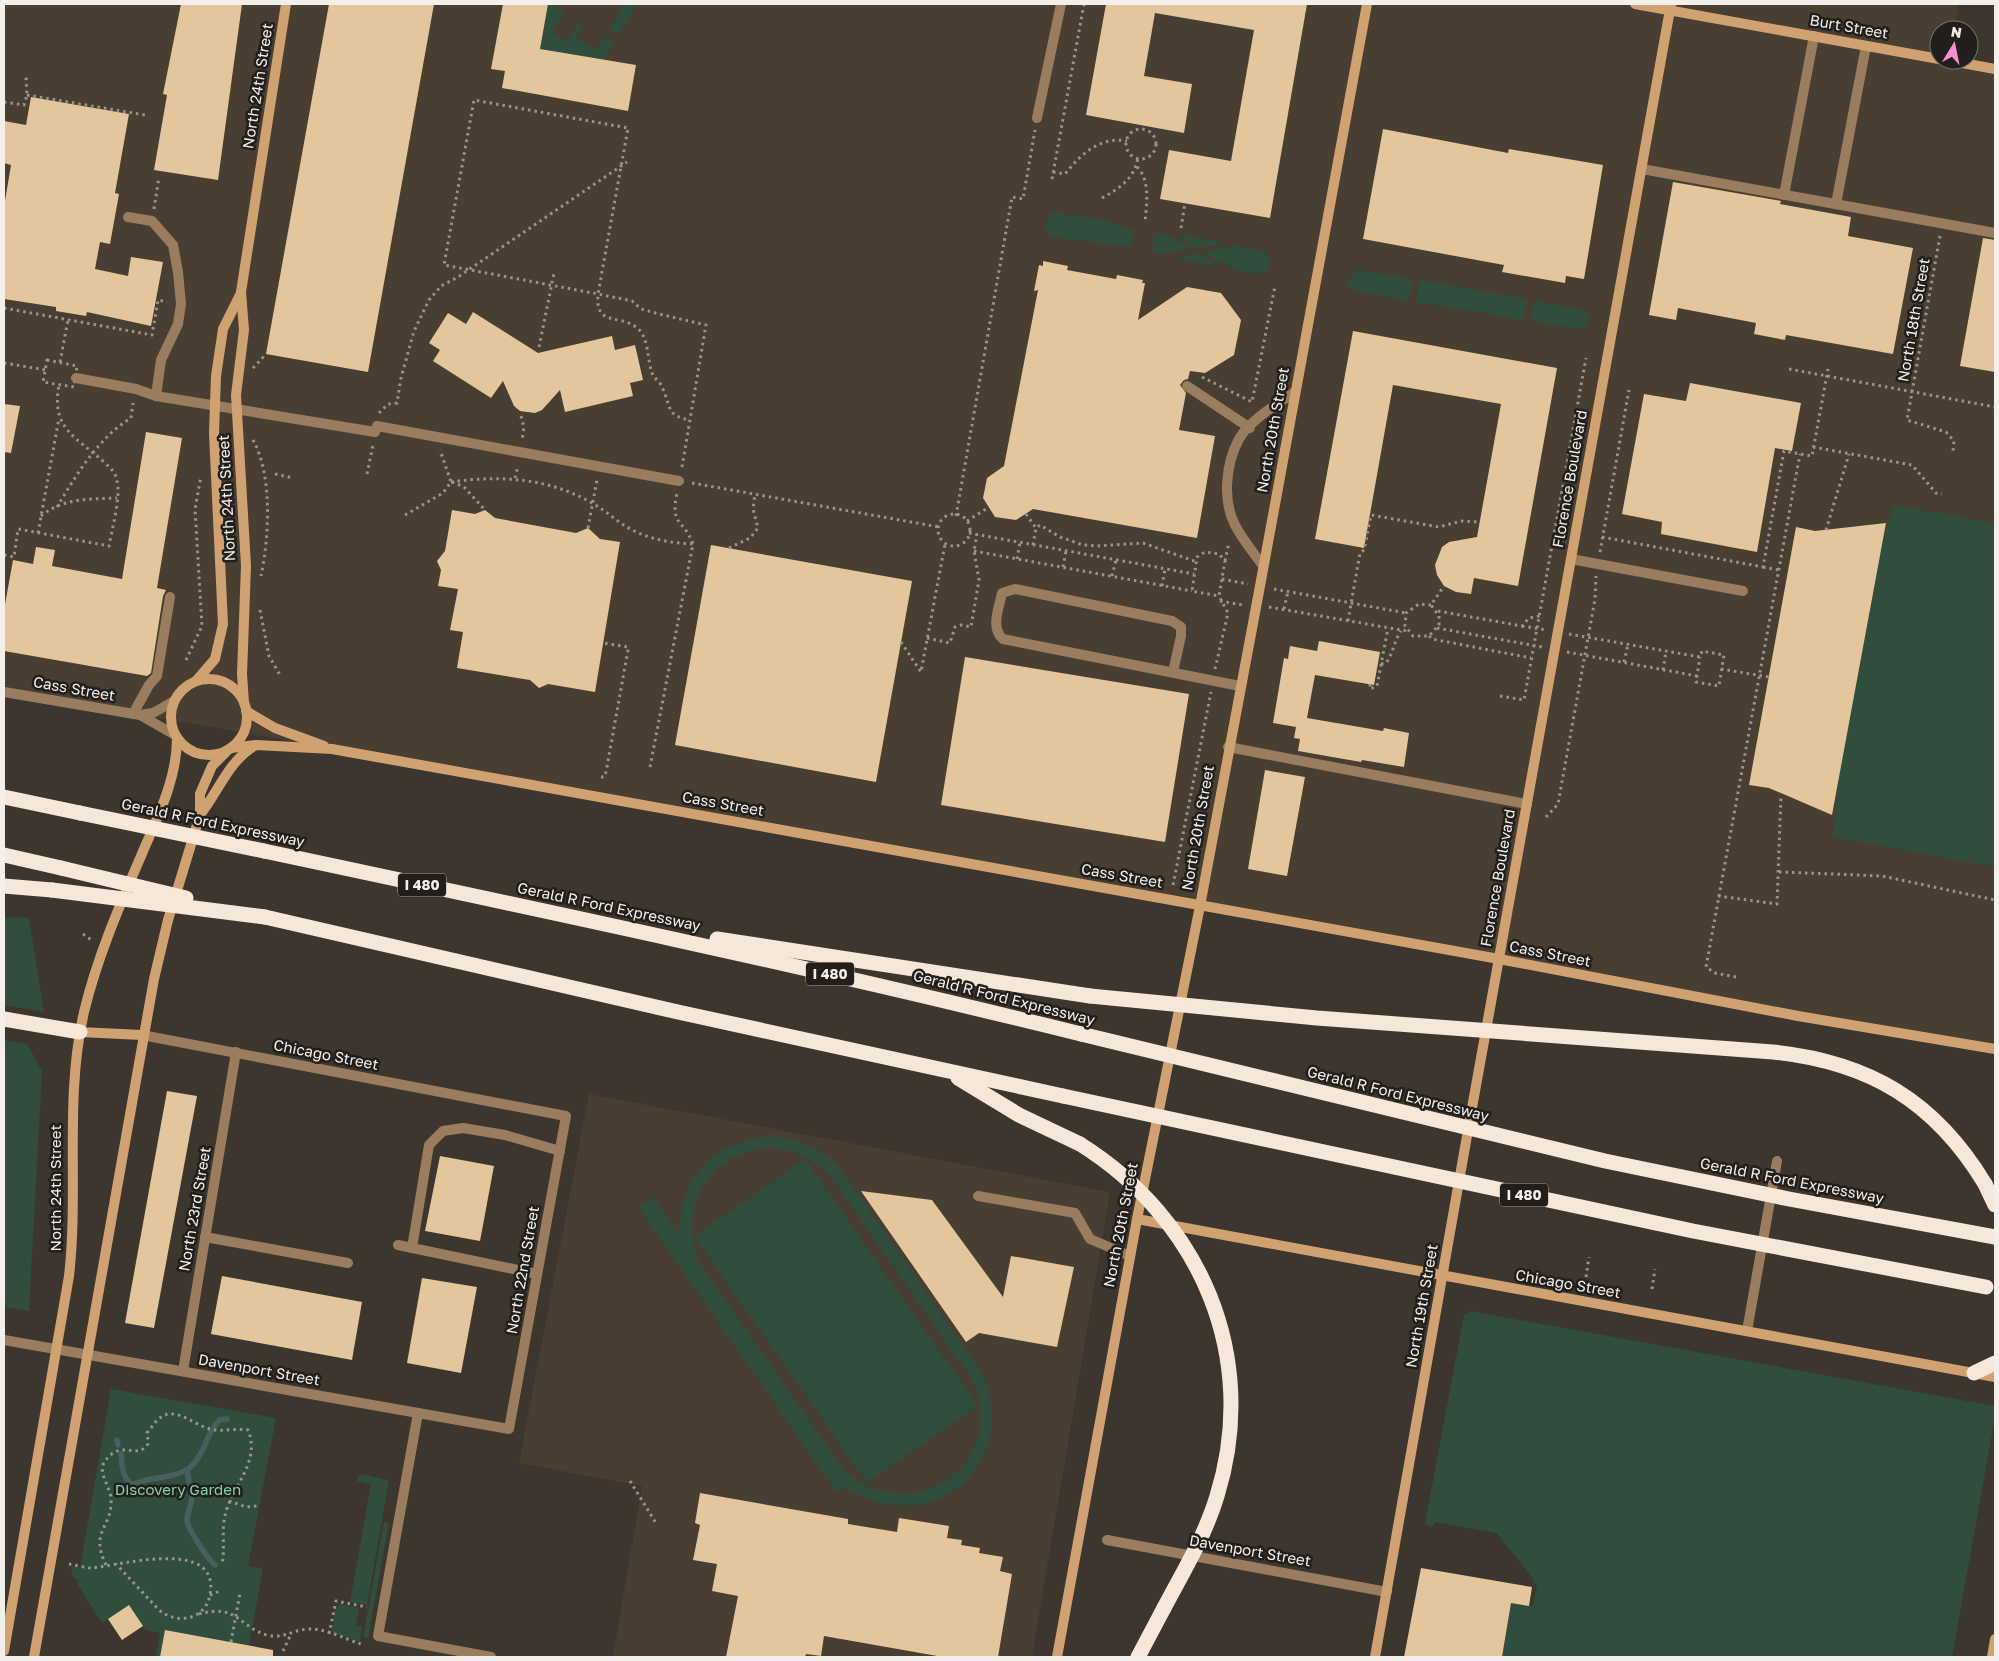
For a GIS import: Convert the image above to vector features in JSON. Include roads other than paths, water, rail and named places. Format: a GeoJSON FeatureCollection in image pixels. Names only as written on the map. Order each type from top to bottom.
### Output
{"type":"FeatureCollection","features":[{"type":"Feature","properties":{"kind":"highway","name":"Gerald R Ford Expressway"},"geometry":{"type":"LineString","coordinates":[[4,797],[580,918],[871,984],[1605,1161],[1744,1190],[1995,1237]]}},
{"type":"Feature","properties":{"kind":"highway","name":"I 480"},"geometry":{"type":"LineString","coordinates":[[4,855],[265,917],[948,1072],[1702,1233],[1992,1288]]}},
{"type":"Feature","properties":{"kind":"highway"},"geometry":{"type":"LineString","coordinates":[[4,886],[52,890],[265,917]]}},
{"type":"Feature","properties":{"kind":"highway"},"geometry":{"type":"LineString","coordinates":[[580,918],[1090,996],[1317,1018],[1773,1052],[1826,1060],[1876,1078],[1924,1111],[1957,1143],[1985,1184],[1995,1205]]}},
{"type":"Feature","properties":{"kind":"highway"},"geometry":{"type":"LineString","coordinates":[[4,1019],[80,1032]]}},
{"type":"Feature","properties":{"kind":"highway"},"geometry":{"type":"LineString","coordinates":[[948,1072],[1019,1115],[1080,1144],[1110,1164],[1149,1199],[1167,1220],[1196,1265],[1214,1305],[1224,1341],[1230,1379],[1231,1412],[1224,1474],[1206,1528],[1138,1657]]}},
{"type":"Feature","properties":{"kind":"highway"},"geometry":{"type":"LineString","coordinates":[[1974,1373],[1995,1363]]}},
{"type":"Feature","properties":{"kind":"highway"},"geometry":{"type":"LineString","coordinates":[[1146,1657],[1150,1636]]}},
{"type":"Feature","properties":{"kind":"main road","name":"North 24th Street"},"geometry":{"type":"LineString","coordinates":[[245,707],[242,674],[246,566],[237,410],[237,381],[244,330],[241,292],[286,4]]}},
{"type":"Feature","properties":{"kind":"main road","name":"North 20th Street"},"geometry":{"type":"LineString","coordinates":[[1057,1657],[1136,1219],[1200,906],[1366,4]]}},
{"type":"Feature","properties":{"kind":"main road","name":"Burt Street"},"geometry":{"type":"LineString","coordinates":[[1636,4],[1671,7],[1929,57]]}},
{"type":"Feature","properties":{"kind":"main road","name":"Florence Boulevard"},"geometry":{"type":"LineString","coordinates":[[1499,959],[1671,7]]}},
{"type":"Feature","properties":{"kind":"main road"},"geometry":{"type":"LineString","coordinates":[[1979,66],[1995,69]]}},
{"type":"Feature","properties":{"kind":"main road","name":"North 24th Street"},"geometry":{"type":"LineString","coordinates":[[196,681],[215,659],[223,624],[224,602],[218,532],[215,456],[216,376],[223,329],[241,292]]}},
{"type":"Feature","properties":{"kind":"main road"},"geometry":{"type":"LineString","coordinates":[[196,681],[219,681],[238,693],[245,707],[275,728],[332,749],[256,745],[228,750],[215,755],[198,754],[184,746],[176,736],[171,712],[174,701],[180,693],[196,681]]}},
{"type":"Feature","properties":{"kind":"main road"},"geometry":{"type":"LineString","coordinates":[[200,815],[200,794],[206,775],[244,732],[245,707]]}},
{"type":"Feature","properties":{"kind":"main road","name":"North 24th Street"},"geometry":{"type":"LineString","coordinates":[[4,1651],[57,1349],[72,1250],[71,1112],[73,1076],[80,1032],[88,996],[111,926],[168,789],[177,754],[176,736]]}},
{"type":"Feature","properties":{"kind":"main road"},"geometry":{"type":"LineString","coordinates":[[34,1657],[142,1035],[168,920],[200,815],[242,754],[256,745]]}},
{"type":"Feature","properties":{"kind":"main road","name":"Cass Street"},"geometry":{"type":"LineString","coordinates":[[332,749],[1499,959],[1798,1016],[1995,1049]]}},
{"type":"Feature","properties":{"kind":"main road","name":"North 19th Street"},"geometry":{"type":"LineString","coordinates":[[1375,1657],[1499,959]]}},
{"type":"Feature","properties":{"kind":"main road","name":"Chicago Street"},"geometry":{"type":"LineString","coordinates":[[80,1032],[142,1035]]}},
{"type":"Feature","properties":{"kind":"main road","name":"Chicago Street"},"geometry":{"type":"LineString","coordinates":[[1136,1219],[1995,1377]]}},
{"type":"Feature","properties":{"kind":"main road"},"geometry":{"type":"LineString","coordinates":[[1992,1657],[1995,1639]]}},
{"type":"Feature","properties":{"kind":"street"},"geometry":{"type":"LineString","coordinates":[[1037,118],[1061,4]]}},
{"type":"Feature","properties":{"kind":"street"},"geometry":{"type":"LineString","coordinates":[[1784,195],[1814,36]]}},
{"type":"Feature","properties":{"kind":"street"},"geometry":{"type":"LineString","coordinates":[[1836,204],[1866,46]]}},
{"type":"Feature","properties":{"kind":"street"},"geometry":{"type":"LineString","coordinates":[[1642,169],[1995,233]]}},
{"type":"Feature","properties":{"kind":"street"},"geometry":{"type":"LineString","coordinates":[[128,217],[152,221],[173,245],[181,304],[178,324],[161,360],[156,396]]}},
{"type":"Feature","properties":{"kind":"street"},"geometry":{"type":"LineString","coordinates":[[76,378],[136,389],[156,396],[237,410],[438,437],[679,481]]}},
{"type":"Feature","properties":{"kind":"street"},"geometry":{"type":"LineString","coordinates":[[1187,386],[1250,428]]}},
{"type":"Feature","properties":{"kind":"street"},"geometry":{"type":"LineString","coordinates":[[1263,566],[1235,527],[1230,515],[1228,473],[1240,438],[1270,409],[1295,392]]}},
{"type":"Feature","properties":{"kind":"street"},"geometry":{"type":"LineString","coordinates":[[1571,559],[1744,591]]}},
{"type":"Feature","properties":{"kind":"street"},"geometry":{"type":"LineString","coordinates":[[1173,672],[1181,636],[1181,627],[1172,621],[1015,589],[1002,593],[996,626],[998,634],[1003,639],[1240,686]]}},
{"type":"Feature","properties":{"kind":"street"},"geometry":{"type":"LineString","coordinates":[[137,715],[149,685],[157,676],[170,597]]}},
{"type":"Feature","properties":{"kind":"street","name":"Cass Street"},"geometry":{"type":"LineString","coordinates":[[4,692],[137,715],[176,736]]}},
{"type":"Feature","properties":{"kind":"street","name":"Cass Street"},"geometry":{"type":"LineString","coordinates":[[137,715],[153,712],[174,701]]}},
{"type":"Feature","properties":{"kind":"street"},"geometry":{"type":"LineString","coordinates":[[1228,747],[1527,804]]}},
{"type":"Feature","properties":{"kind":"street","name":"Chicago Street"},"geometry":{"type":"LineString","coordinates":[[142,1035],[566,1116]]}},
{"type":"Feature","properties":{"kind":"street","name":"North 23rd Street"},"geometry":{"type":"LineString","coordinates":[[183,1372],[236,1052]]}},
{"type":"Feature","properties":{"kind":"street","name":"North 22nd Street"},"geometry":{"type":"LineString","coordinates":[[509,1429],[566,1116]]}},
{"type":"Feature","properties":{"kind":"street"},"geometry":{"type":"LineString","coordinates":[[412,1248],[429,1145],[443,1131],[463,1128],[505,1135],[560,1151]]}},
{"type":"Feature","properties":{"kind":"street"},"geometry":{"type":"LineString","coordinates":[[1747,1331],[1777,1161]]}},
{"type":"Feature","properties":{"kind":"street"},"geometry":{"type":"LineString","coordinates":[[978,1196],[1075,1213],[1090,1239],[1130,1256]]}},
{"type":"Feature","properties":{"kind":"street"},"geometry":{"type":"LineString","coordinates":[[205,1237],[348,1264]]}},
{"type":"Feature","properties":{"kind":"street"},"geometry":{"type":"LineString","coordinates":[[398,1245],[537,1274]]}},
{"type":"Feature","properties":{"kind":"street","name":"Davenport Street"},"geometry":{"type":"LineString","coordinates":[[4,1340],[509,1429]]}},
{"type":"Feature","properties":{"kind":"street"},"geometry":{"type":"LineString","coordinates":[[418,1413],[378,1636],[491,1657]]}},
{"type":"Feature","properties":{"kind":"street","name":"Davenport Street"},"geometry":{"type":"LineString","coordinates":[[1107,1540],[1388,1592]]}},
{"type":"Feature","properties":{"kind":"waterway"},"geometry":{"type":"LineString","coordinates":[[214,1427],[219,1420],[227,1419]]}},
{"type":"Feature","properties":{"kind":"waterway"},"geometry":{"type":"LineString","coordinates":[[121,1454],[124,1475],[132,1484],[148,1479],[165,1477],[190,1467],[201,1454],[211,1431]]}},
{"type":"Feature","properties":{"kind":"waterway"},"geometry":{"type":"LineString","coordinates":[[117,1440],[118,1445]]}},
{"type":"Feature","properties":{"kind":"waterway"},"geometry":{"type":"LineString","coordinates":[[188,1470],[192,1497],[187,1517],[188,1524],[203,1550],[215,1565]]}},
{"type":"Feature","properties":{"kind":"park label","name":"Discovery Garden"},"geometry":{"type":"Point","coordinates":[178,1490]}}]}
